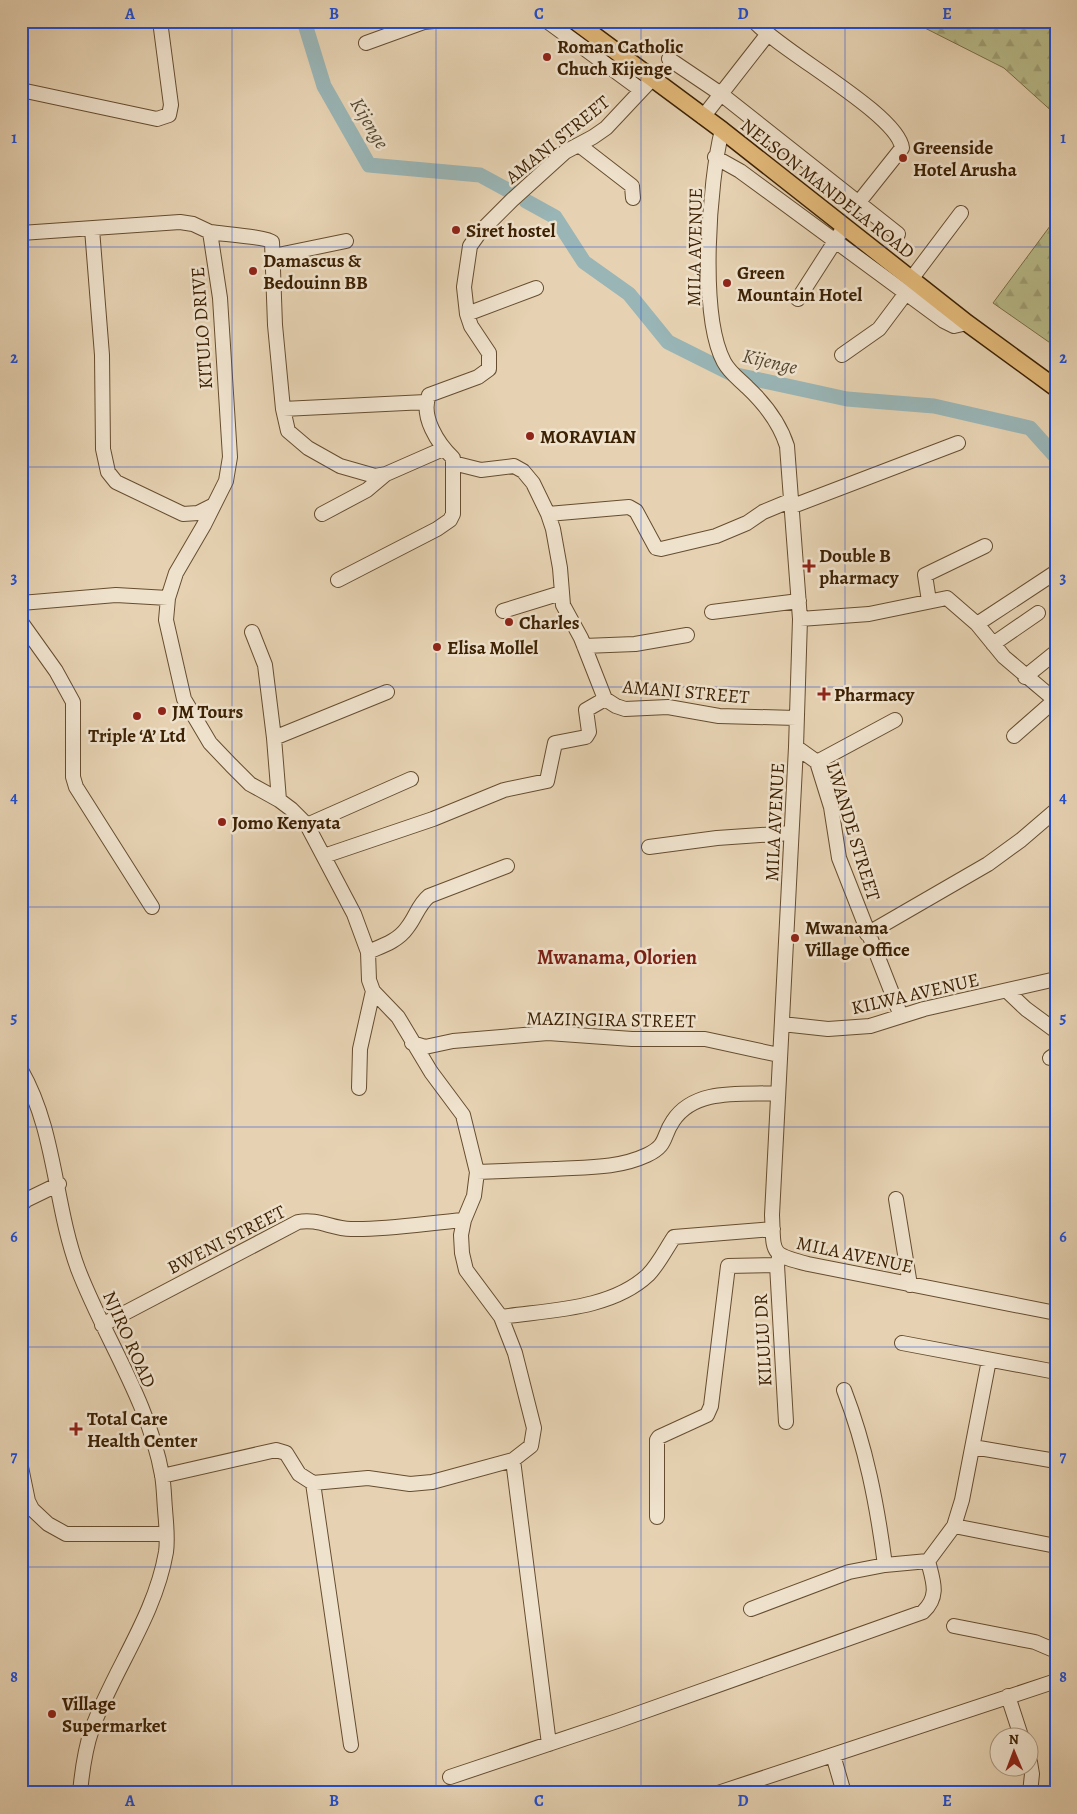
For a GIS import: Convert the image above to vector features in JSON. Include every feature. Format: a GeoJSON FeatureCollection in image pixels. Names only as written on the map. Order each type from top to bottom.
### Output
{"type":"FeatureCollection","features":[{"type":"Feature","properties":{"kind":"main road","name":"NELSON MANDELA ROAD"},"geometry":{"type":"LineString","coordinates":[[575,21],[646,84],[722,130],[840,234],[1056,388]]}},
{"type":"Feature","properties":{"kind":"street"},"geometry":{"type":"LineString","coordinates":[[21,90],[157,119],[168,115],[171,105],[160,21]]}},
{"type":"Feature","properties":{"kind":"street"},"geometry":{"type":"LineString","coordinates":[[366,43],[424,22],[434,21]]}},
{"type":"Feature","properties":{"kind":"street"},"geometry":{"type":"LineString","coordinates":[[547,21],[646,84]]}},
{"type":"Feature","properties":{"kind":"street"},"geometry":{"type":"LineString","coordinates":[[754,21],[767,35],[821,71],[873,112],[900,137],[902,148],[858,202]]}},
{"type":"Feature","properties":{"kind":"street"},"geometry":{"type":"LineString","coordinates":[[703,117],[767,35]]}},
{"type":"Feature","properties":{"kind":"street"},"geometry":{"type":"LineString","coordinates":[[669,59],[721,94],[898,234]]}},
{"type":"Feature","properties":{"kind":"street","name":"AMANI STREET"},"geometry":{"type":"LineString","coordinates":[[426,402],[429,395],[478,377],[489,369],[489,353],[471,326],[467,314],[464,286],[470,246],[480,232],[512,200],[564,152],[606,128],[646,84]]}},
{"type":"Feature","properties":{"kind":"street","name":"MILA AVENUE"},"geometry":{"type":"LineString","coordinates":[[722,130],[715,157],[709,280],[715,338],[724,362],[732,374],[749,389],[784,435],[787,446],[792,503],[800,619],[796,747],[779,1055],[773,1228],[774,1249],[778,1260],[1056,1313]]}},
{"type":"Feature","properties":{"kind":"street"},"geometry":{"type":"LineString","coordinates":[[579,145],[632,186],[633,198]]}},
{"type":"Feature","properties":{"kind":"street"},"geometry":{"type":"LineString","coordinates":[[715,157],[840,234],[798,299]]}},
{"type":"Feature","properties":{"kind":"street"},"geometry":{"type":"LineString","coordinates":[[842,356],[879,329],[961,213]]}},
{"type":"Feature","properties":{"kind":"street"},"geometry":{"type":"LineString","coordinates":[[21,233],[180,222],[193,224],[210,232],[238,237],[267,238],[272,242],[274,325],[282,409],[288,431],[308,448],[340,466],[375,476],[386,474],[444,449]]}},
{"type":"Feature","properties":{"kind":"street"},"geometry":{"type":"LineString","coordinates":[[92,229],[96,259],[102,355],[103,449],[108,472],[116,482],[183,514],[198,513],[214,505]]}},
{"type":"Feature","properties":{"kind":"street","name":"KITULO DRIVE"},"geometry":{"type":"LineString","coordinates":[[210,232],[220,298],[230,457],[226,481],[176,573],[168,598],[166,620],[173,656],[184,699],[210,743],[250,784],[279,800],[307,825],[354,914],[368,952],[369,980],[373,991]]}},
{"type":"Feature","properties":{"kind":"street"},"geometry":{"type":"LineString","coordinates":[[273,256],[346,241]]}},
{"type":"Feature","properties":{"kind":"street"},"geometry":{"type":"LineString","coordinates":[[467,314],[536,288]]}},
{"type":"Feature","properties":{"kind":"street"},"geometry":{"type":"LineString","coordinates":[[282,409],[426,402],[433,431],[444,449],[453,458],[453,514],[450,520],[338,580]]}},
{"type":"Feature","properties":{"kind":"street"},"geometry":{"type":"LineString","coordinates":[[548,514],[629,506],[636,511],[656,548],[660,549],[716,536],[747,523],[763,512],[958,443]]}},
{"type":"Feature","properties":{"kind":"street","name":"AMANI STREET"},"geometry":{"type":"LineString","coordinates":[[453,463],[481,470],[514,466],[523,471],[533,483],[548,514],[560,568],[561,593],[568,617],[584,646],[605,698],[616,706],[625,708],[668,707],[719,716],[796,718]]}},
{"type":"Feature","properties":{"kind":"street"},"geometry":{"type":"LineString","coordinates":[[322,514],[367,490],[386,474]]}},
{"type":"Feature","properties":{"kind":"street"},"geometry":{"type":"LineString","coordinates":[[183,514],[190,526],[195,541]]}},
{"type":"Feature","properties":{"kind":"street"},"geometry":{"type":"LineString","coordinates":[[929,601],[925,575],[985,546]]}},
{"type":"Feature","properties":{"kind":"street"},"geometry":{"type":"LineString","coordinates":[[977,624],[1056,572]]}},
{"type":"Feature","properties":{"kind":"street"},"geometry":{"type":"LineString","coordinates":[[502,611],[561,593]]}},
{"type":"Feature","properties":{"kind":"street"},"geometry":{"type":"LineString","coordinates":[[21,603],[116,594],[168,598]]}},
{"type":"Feature","properties":{"kind":"street"},"geometry":{"type":"LineString","coordinates":[[800,619],[869,614],[897,610],[947,598],[977,624],[993,644],[1025,677],[1056,700],[1014,736]]}},
{"type":"Feature","properties":{"kind":"street"},"geometry":{"type":"LineString","coordinates":[[712,612],[799,601]]}},
{"type":"Feature","properties":{"kind":"street"},"geometry":{"type":"LineString","coordinates":[[993,644],[1038,613]]}},
{"type":"Feature","properties":{"kind":"street"},"geometry":{"type":"LineString","coordinates":[[21,622],[56,671],[73,702],[73,777],[76,787],[152,907]]}},
{"type":"Feature","properties":{"kind":"street"},"geometry":{"type":"LineString","coordinates":[[252,632],[266,673],[279,800]]}},
{"type":"Feature","properties":{"kind":"street"},"geometry":{"type":"LineString","coordinates":[[584,646],[635,644],[687,635]]}},
{"type":"Feature","properties":{"kind":"street"},"geometry":{"type":"LineString","coordinates":[[1025,677],[1056,652]]}},
{"type":"Feature","properties":{"kind":"street"},"geometry":{"type":"LineString","coordinates":[[274,738],[387,692]]}},
{"type":"Feature","properties":{"kind":"street"},"geometry":{"type":"LineString","coordinates":[[324,856],[433,819],[504,790],[547,781],[555,743],[586,737],[589,732],[586,710],[605,698]]}},
{"type":"Feature","properties":{"kind":"street"},"geometry":{"type":"LineString","coordinates":[[817,762],[895,720]]}},
{"type":"Feature","properties":{"kind":"street","name":"LWANDE STREET"},"geometry":{"type":"LineString","coordinates":[[796,747],[817,762],[831,807],[839,858],[867,934],[902,1016]]}},
{"type":"Feature","properties":{"kind":"street"},"geometry":{"type":"LineString","coordinates":[[307,825],[411,779]]}},
{"type":"Feature","properties":{"kind":"street"},"geometry":{"type":"LineString","coordinates":[[867,934],[988,864],[1022,840],[1056,810]]}},
{"type":"Feature","properties":{"kind":"street"},"geometry":{"type":"LineString","coordinates":[[649,847],[717,838],[791,833]]}},
{"type":"Feature","properties":{"kind":"street"},"geometry":{"type":"LineString","coordinates":[[368,952],[398,938],[408,928],[421,904],[429,896],[507,866]]}},
{"type":"Feature","properties":{"kind":"street","name":"KILWA AVENUE"},"geometry":{"type":"LineString","coordinates":[[782,1024],[828,1029],[855,1028],[881,1024],[902,1016],[1056,979]]}},
{"type":"Feature","properties":{"kind":"street"},"geometry":{"type":"LineString","coordinates":[[162,1476],[276,1450],[286,1453],[299,1474],[313,1483],[368,1478],[410,1484],[432,1482],[514,1460],[530,1446],[534,1428],[515,1353],[500,1318],[466,1270],[461,1235],[464,1220],[474,1196],[477,1172],[463,1114],[446,1095],[412,1043],[398,1017],[373,991]]}},
{"type":"Feature","properties":{"kind":"street"},"geometry":{"type":"LineString","coordinates":[[360,1088],[360,1049],[373,991]]}},
{"type":"Feature","properties":{"kind":"street"},"geometry":{"type":"LineString","coordinates":[[1007,992],[1056,1031]]}},
{"type":"Feature","properties":{"kind":"street","name":"MAZINGIRA STREET"},"geometry":{"type":"LineString","coordinates":[[412,1043],[425,1046],[453,1041],[548,1033],[632,1040],[705,1039],[779,1055]]}},
{"type":"Feature","properties":{"kind":"street","name":"NJIRO ROAD"},"geometry":{"type":"LineString","coordinates":[[21,1070],[43,1120],[59,1184],[68,1234],[78,1268],[154,1442],[162,1476],[166,1550],[160,1576],[150,1606],[92,1729],[82,1767],[80,1793]]}},
{"type":"Feature","properties":{"kind":"street"},"geometry":{"type":"LineString","coordinates":[[477,1172],[589,1168],[611,1165],[646,1156],[664,1145],[673,1121],[692,1103],[708,1096],[778,1093]]}},
{"type":"Feature","properties":{"kind":"street"},"geometry":{"type":"LineString","coordinates":[[21,1205],[26,1200],[59,1184]]}},
{"type":"Feature","properties":{"kind":"street"},"geometry":{"type":"LineString","coordinates":[[896,1199],[910,1285]]}},
{"type":"Feature","properties":{"kind":"street","name":"BWENI STREET"},"geometry":{"type":"LineString","coordinates":[[102,1325],[298,1222],[311,1220],[340,1229],[358,1229],[464,1220]]}},
{"type":"Feature","properties":{"kind":"street"},"geometry":{"type":"LineString","coordinates":[[500,1318],[587,1304],[619,1294],[648,1275],[674,1237],[773,1228]]}},
{"type":"Feature","properties":{"kind":"street"},"geometry":{"type":"LineString","coordinates":[[657,1517],[656,1440],[707,1415],[712,1406],[728,1266],[778,1260]]}},
{"type":"Feature","properties":{"kind":"street","name":"KILULU DR"},"geometry":{"type":"LineString","coordinates":[[778,1260],[786,1422]]}},
{"type":"Feature","properties":{"kind":"street"},"geometry":{"type":"LineString","coordinates":[[902,1343],[1056,1372]]}},
{"type":"Feature","properties":{"kind":"street"},"geometry":{"type":"LineString","coordinates":[[752,1609],[849,1572],[885,1565],[928,1561],[954,1526],[973,1447],[989,1360]]}},
{"type":"Feature","properties":{"kind":"street"},"geometry":{"type":"LineString","coordinates":[[844,1390],[860,1431],[868,1464],[885,1565]]}},
{"type":"Feature","properties":{"kind":"street"},"geometry":{"type":"LineString","coordinates":[[973,1447],[1056,1461]]}},
{"type":"Feature","properties":{"kind":"street"},"geometry":{"type":"LineString","coordinates":[[514,1460],[549,1744]]}},
{"type":"Feature","properties":{"kind":"street"},"geometry":{"type":"LineString","coordinates":[[21,1467],[28,1501],[32,1509],[48,1524],[66,1534],[166,1534]]}},
{"type":"Feature","properties":{"kind":"street"},"geometry":{"type":"LineString","coordinates":[[313,1483],[351,1745]]}},
{"type":"Feature","properties":{"kind":"street"},"geometry":{"type":"LineString","coordinates":[[954,1526],[1056,1546]]}},
{"type":"Feature","properties":{"kind":"street"},"geometry":{"type":"LineString","coordinates":[[450,1777],[923,1612],[931,1605],[935,1590],[928,1561]]}},
{"type":"Feature","properties":{"kind":"street"},"geometry":{"type":"LineString","coordinates":[[954,1626],[1035,1642],[1056,1651]]}},
{"type":"Feature","properties":{"kind":"street"},"geometry":{"type":"LineString","coordinates":[[718,1793],[1008,1696],[1056,1682]]}},
{"type":"Feature","properties":{"kind":"street"},"geometry":{"type":"LineString","coordinates":[[1008,1696],[1018,1726]]}},
{"type":"Feature","properties":{"kind":"street"},"geometry":{"type":"LineString","coordinates":[[832,1755],[844,1793]]}},
{"type":"Feature","properties":{"kind":"street"},"geometry":{"type":"LineString","coordinates":[[1030,1793],[1032,1776]]}},
{"type":"Feature","properties":{"kind":"green space"},"geometry":{"type":"Polygon","coordinates":[[[911,21],[1056,21],[1056,115],[1004,68],[911,21]]]}},
{"type":"Feature","properties":{"kind":"green space"},"geometry":{"type":"Polygon","coordinates":[[[1056,218],[1056,347],[993,303],[1056,218]]]}},
{"type":"Feature","properties":{"kind":"waterway","name":"Kijenge"},"geometry":{"type":"LineString","coordinates":[[304,21],[324,86],[369,165],[480,175],[513,193]]}},
{"type":"Feature","properties":{"kind":"waterway","name":"Kijenge"},"geometry":{"type":"LineString","coordinates":[[526,201],[555,217],[584,262],[629,294],[668,342],[732,374],[847,399],[934,406],[1030,428],[1056,457]]}},
{"type":"Feature","properties":{"kind":"place","name":"Roman Catholic Chuch Kijenge"},"geometry":{"type":"Point","coordinates":[547,57]}},
{"type":"Feature","properties":{"kind":"place","name":"Greenside Hotel Arusha"},"geometry":{"type":"Point","coordinates":[903,158]}},
{"type":"Feature","properties":{"kind":"place","name":"Siret hostel"},"geometry":{"type":"Point","coordinates":[456,230]}},
{"type":"Feature","properties":{"kind":"place","name":"Damascus & Bedouinn BB"},"geometry":{"type":"Point","coordinates":[253,271]}},
{"type":"Feature","properties":{"kind":"place","name":"Green Mountain Hotel"},"geometry":{"type":"Point","coordinates":[727,283]}},
{"type":"Feature","properties":{"kind":"place","name":"MORAVIAN"},"geometry":{"type":"Point","coordinates":[530,436]}},
{"type":"Feature","properties":{"kind":"place","name":"Double B pharmacy"},"geometry":{"type":"Point","coordinates":[809,566]}},
{"type":"Feature","properties":{"kind":"place","name":"Charles"},"geometry":{"type":"Point","coordinates":[509,622]}},
{"type":"Feature","properties":{"kind":"place","name":"Elisa Mollel"},"geometry":{"type":"Point","coordinates":[437,647]}},
{"type":"Feature","properties":{"kind":"place","name":"Pharmacy"},"geometry":{"type":"Point","coordinates":[824,694]}},
{"type":"Feature","properties":{"kind":"place","name":"JM Tours"},"geometry":{"type":"Point","coordinates":[162,711]}},
{"type":"Feature","properties":{"kind":"place","name":"Triple ‘A’ Ltd"},"geometry":{"type":"Point","coordinates":[137,716]}},
{"type":"Feature","properties":{"kind":"place","name":"Jomo Kenyata"},"geometry":{"type":"Point","coordinates":[222,822]}},
{"type":"Feature","properties":{"kind":"place","name":"Mwanama Village Office"},"geometry":{"type":"Point","coordinates":[795,938]}},
{"type":"Feature","properties":{"kind":"place","name":"Total Care Health Center"},"geometry":{"type":"Point","coordinates":[76,1429]}},
{"type":"Feature","properties":{"kind":"place","name":"Village Supermarket"},"geometry":{"type":"Point","coordinates":[52,1714]}},
{"type":"Feature","properties":{"kind":"district","name":"Mwanama, Olorien"},"geometry":{"type":"Point","coordinates":[617,957]}}]}
